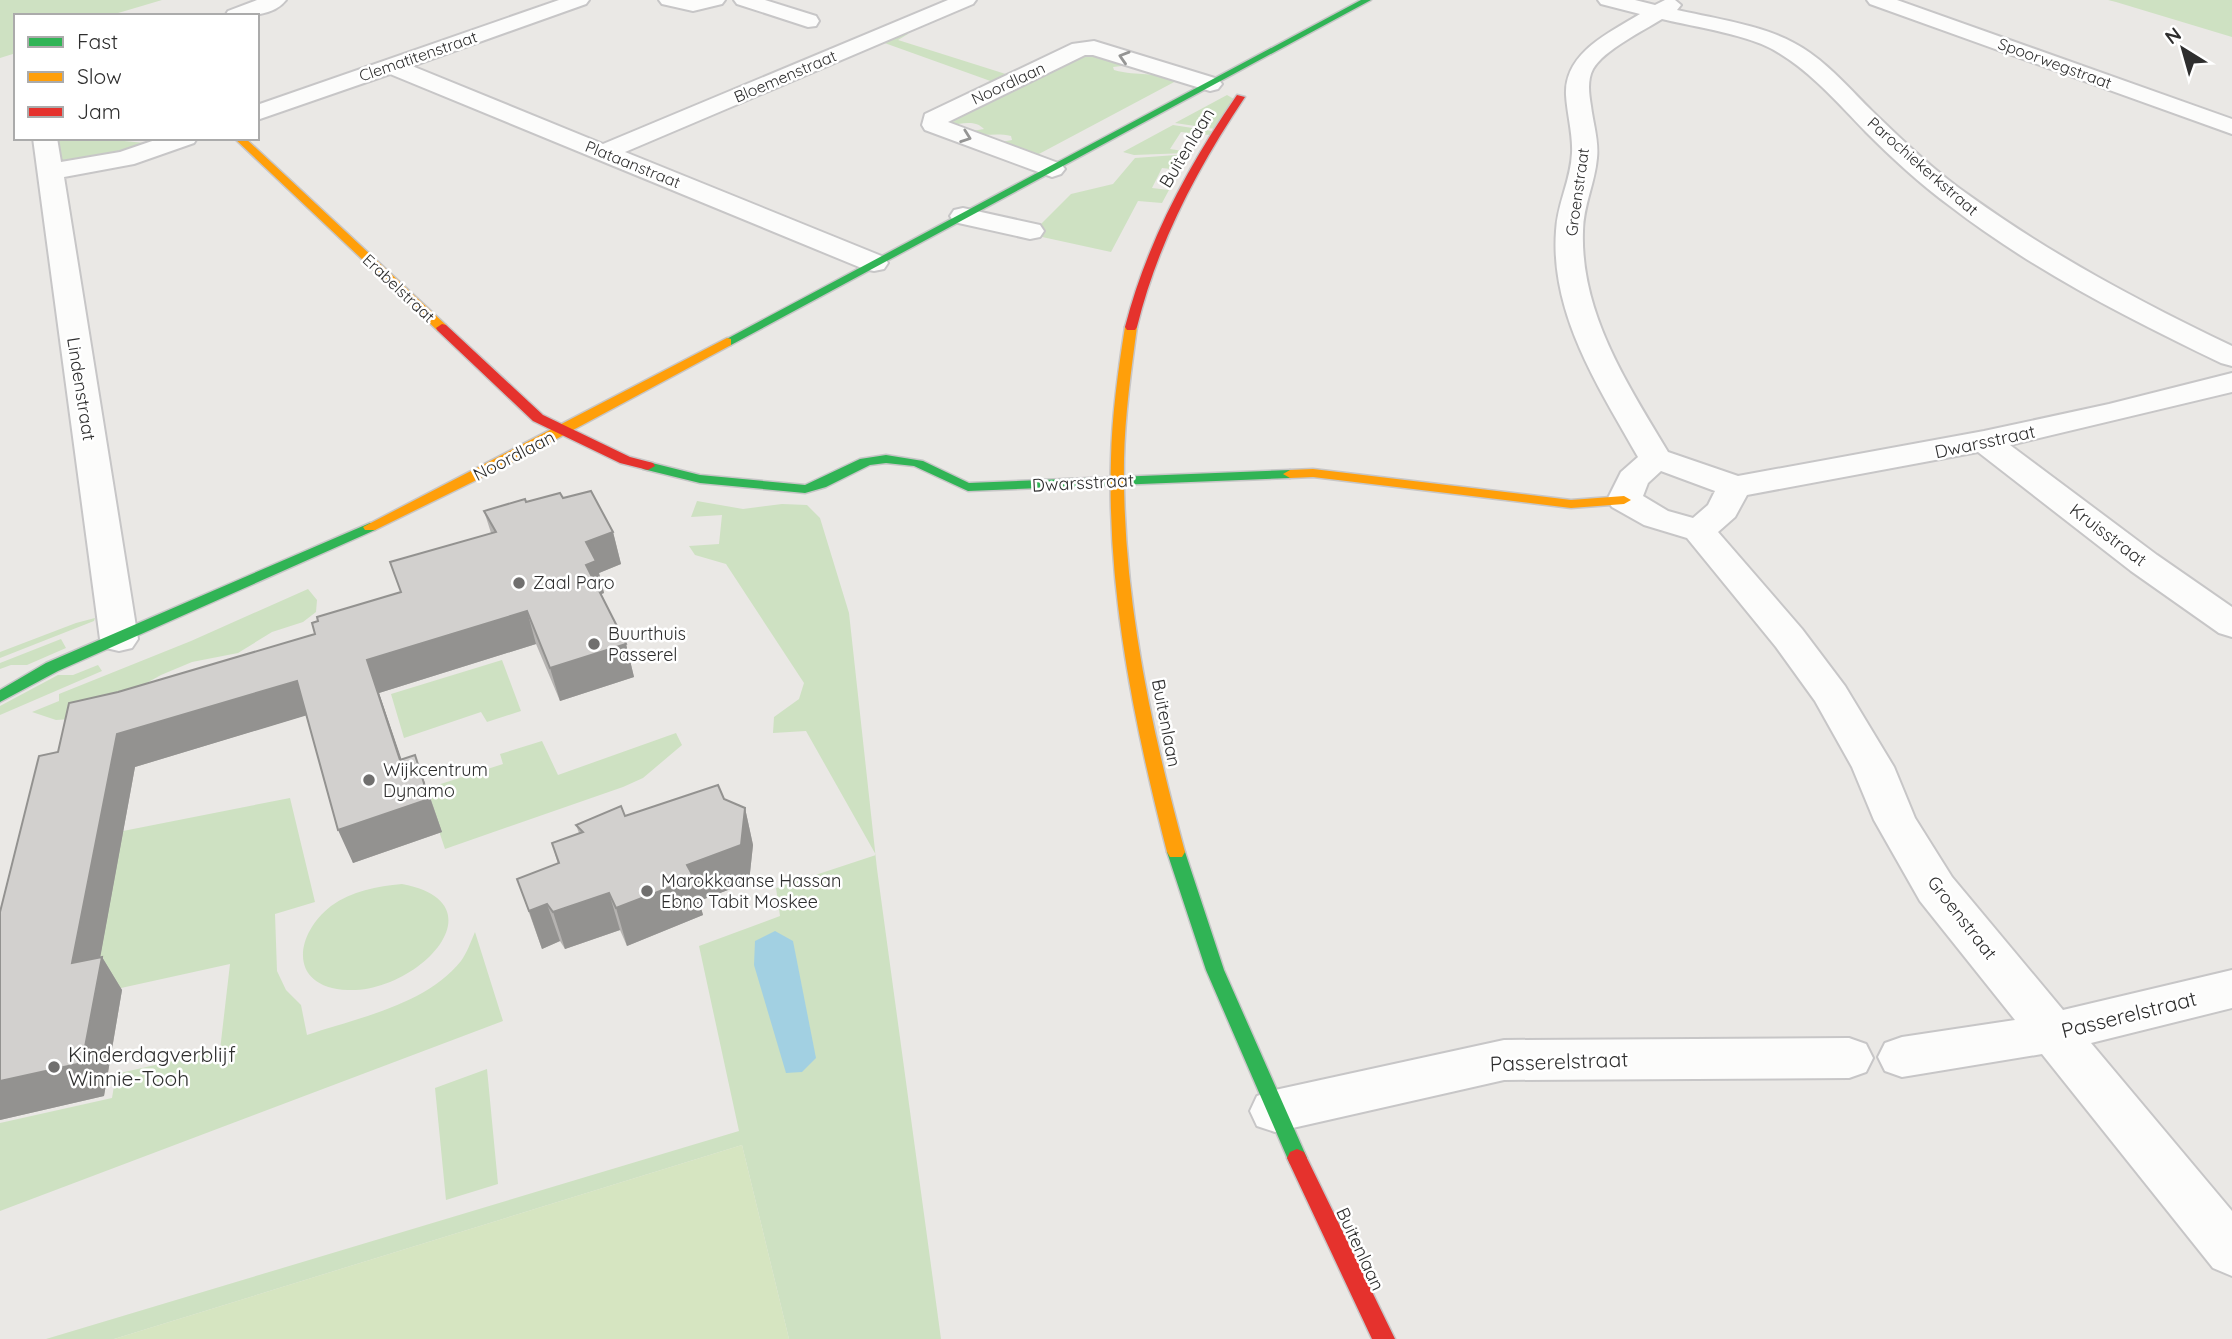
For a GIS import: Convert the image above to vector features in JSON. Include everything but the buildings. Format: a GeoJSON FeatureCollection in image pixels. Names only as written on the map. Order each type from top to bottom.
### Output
{"type":"FeatureCollection","features":[{"type":"Feature","properties":{"kind":"street"},"geometry":{"type":"LineString","coordinates":[[241,14],[276,0]]}},
{"type":"Feature","properties":{"kind":"street","name":"Clematitenstraat"},"geometry":{"type":"LineString","coordinates":[[259,112],[579,0]]}},
{"type":"Feature","properties":{"kind":"street"},"geometry":{"type":"LineString","coordinates":[[669,0],[693,5],[715,0]]}},
{"type":"Feature","properties":{"kind":"street"},"geometry":{"type":"LineString","coordinates":[[744,0],[808,21]]}},
{"type":"Feature","properties":{"kind":"street","name":"Bloemenstraat"},"geometry":{"type":"LineString","coordinates":[[604,152],[966,0]]}},
{"type":"Feature","properties":{"kind":"street","name":"Noordlaan"},"geometry":{"type":"LineString","coordinates":[[0,682],[52,667],[340,542],[563,430],[1367,0]]}},
{"type":"Feature","properties":{"kind":"street","name":"Parochiekerkstraat"},"geometry":{"type":"LineString","coordinates":[[1608,0],[1668,6],[1786,47],[1829,81],[1888,140],[1958,200],[2014,239],[2135,311],[2232,357]]}},
{"type":"Feature","properties":{"kind":"street","name":"Spoorwegstraat"},"geometry":{"type":"LineString","coordinates":[[1877,0],[2232,127]]}},
{"type":"Feature","properties":{"kind":"street","name":"Groenstraat"},"geometry":{"type":"LineString","coordinates":[[1655,459],[1606,371],[1583,323],[1572,279],[1569,233],[1573,200],[1585,155],[1582,115],[1576,86],[1578,75],[1588,60],[1668,6]]}},
{"type":"Feature","properties":{"kind":"street","name":"Noordlaan"},"geometry":{"type":"LineString","coordinates":[[1052,169],[934,125],[934,118],[1080,49],[1094,48],[1210,84]]}},
{"type":"Feature","properties":{"kind":"street","name":"Plataanstraat"},"geometry":{"type":"LineString","coordinates":[[391,66],[874,263]]}},
{"type":"Feature","properties":{"kind":"street","name":"Buitenlaan"},"geometry":{"type":"LineString","coordinates":[[1240,97],[1188,178],[1149,261],[1128,343],[1119,420],[1118,482],[1125,612],[1170,831],[1215,968],[1275,1111],[1384,1339]]}},
{"type":"Feature","properties":{"kind":"street"},"geometry":{"type":"LineString","coordinates":[[48,155],[125,159],[179,140]]}},
{"type":"Feature","properties":{"kind":"street","name":"Erabelstraat"},"geometry":{"type":"LineString","coordinates":[[241,140],[538,418],[563,430]]}},
{"type":"Feature","properties":{"kind":"street","name":"Lindenstraat"},"geometry":{"type":"LineString","coordinates":[[48,155],[119,639]]}},
{"type":"Feature","properties":{"kind":"street"},"geometry":{"type":"LineString","coordinates":[[962,215],[1030,231]]}},
{"type":"Feature","properties":{"kind":"street","name":"Dwarsstraat"},"geometry":{"type":"LineString","coordinates":[[1734,487],[1914,457],[2163,401],[2232,382]]}},
{"type":"Feature","properties":{"kind":"street","name":"Dwarsstraat"},"geometry":{"type":"LineString","coordinates":[[563,430],[633,462],[700,479],[778,488],[817,487],[867,461],[885,460],[921,464],[951,482],[968,487],[1313,474],[1571,503],[1623,500]]}},
{"type":"Feature","properties":{"kind":"street","name":"Kruisstraat"},"geometry":{"type":"LineString","coordinates":[[1985,442],[2144,563],[2232,625]]}},
{"type":"Feature","properties":{"kind":"street"},"geometry":{"type":"LineString","coordinates":[[1655,459],[1699,472],[1734,487],[1723,510],[1699,531],[1656,518],[1623,500],[1633,479],[1655,459]]}},
{"type":"Feature","properties":{"kind":"street","name":"Groenstraat"},"geometry":{"type":"LineString","coordinates":[[1699,531],[1789,638],[1831,695],[1873,767],[1895,820],[1936,890],[2232,1251]]}},
{"type":"Feature","properties":{"kind":"street","name":"Noordlaan"},"geometry":{"type":"LineString","coordinates":[[0,697],[52,667]]}},
{"type":"Feature","properties":{"kind":"street","name":"Passerelstraat"},"geometry":{"type":"LineString","coordinates":[[1902,1057],[1973,1049],[2055,1033],[2232,989]]}},
{"type":"Feature","properties":{"kind":"street","name":"Passerelstraat"},"geometry":{"type":"LineString","coordinates":[[1275,1111],[1504,1060],[1849,1058]]}},
{"type":"Feature","properties":{"kind":"green space"},"geometry":{"type":"Polygon","coordinates":[[[0,0],[162,0],[115,14],[14,14],[14,54],[0,58],[0,0]]]}},
{"type":"Feature","properties":{"kind":"green space"},"geometry":{"type":"Polygon","coordinates":[[[2108,0],[2232,0],[2232,37],[2116,2],[2108,0]]]}},
{"type":"Feature","properties":{"kind":"green space"},"geometry":{"type":"Polygon","coordinates":[[[900,32],[908,34],[898,40],[1012,76],[996,83],[879,41],[900,32]]]}},
{"type":"Feature","properties":{"kind":"green space"},"geometry":{"type":"Polygon","coordinates":[[[1080,54],[1096,55],[1130,65],[1113,67],[1114,70],[1178,80],[1037,155],[996,143],[1012,140],[1011,136],[966,132],[984,129],[976,124],[948,126],[946,118],[1080,54]]]}},
{"type":"Feature","properties":{"kind":"green space"},"geometry":{"type":"Polygon","coordinates":[[[1227,95],[1234,99],[1215,129],[1175,123],[1227,95]]]}},
{"type":"Feature","properties":{"kind":"green space"},"geometry":{"type":"Polygon","coordinates":[[[1173,125],[1212,131],[1210,135],[1181,132],[1170,149],[1190,152],[1187,153],[1134,155],[1123,152],[1173,125]]]}},
{"type":"Feature","properties":{"kind":"green space"},"geometry":{"type":"Polygon","coordinates":[[[55,140],[114,140],[155,144],[65,164],[57,160],[55,140]]]}},
{"type":"Feature","properties":{"kind":"green space"},"geometry":{"type":"Polygon","coordinates":[[[1187,156],[1180,170],[1162,168],[1152,188],[1169,190],[1162,203],[1138,201],[1111,252],[1033,235],[1071,194],[1113,184],[1135,158],[1187,156]]]}},
{"type":"Feature","properties":{"kind":"green space"},"geometry":{"type":"Polygon","coordinates":[[[697,501],[743,509],[782,504],[807,505],[820,518],[849,613],[875,854],[806,731],[773,733],[774,717],[799,699],[804,683],[726,564],[695,555],[689,546],[719,544],[722,515],[691,517],[697,501]]]}},
{"type":"Feature","properties":{"kind":"green space"},"geometry":{"type":"Polygon","coordinates":[[[308,589],[317,600],[316,612],[303,622],[272,632],[238,653],[192,662],[161,675],[83,718],[56,720],[32,712],[59,701],[59,694],[191,641],[308,589]]]}},
{"type":"Feature","properties":{"kind":"green space"},"geometry":{"type":"Polygon","coordinates":[[[95,618],[94,621],[0,658],[0,652],[95,618]]]}},
{"type":"Feature","properties":{"kind":"green space"},"geometry":{"type":"Polygon","coordinates":[[[61,639],[66,648],[27,665],[11,665],[0,669],[0,663],[61,639]]]}},
{"type":"Feature","properties":{"kind":"green space"},"geometry":{"type":"Polygon","coordinates":[[[502,660],[521,711],[487,722],[481,712],[404,738],[391,694],[502,660]]]}},
{"type":"Feature","properties":{"kind":"green space"},"geometry":{"type":"Polygon","coordinates":[[[98,665],[102,671],[0,715],[0,706],[58,675],[73,675],[98,665]]]}},
{"type":"Feature","properties":{"kind":"green space"},"geometry":{"type":"Polygon","coordinates":[[[676,733],[682,745],[643,778],[445,849],[425,789],[503,764],[500,754],[542,741],[558,775],[676,733]]]}},
{"type":"Feature","properties":{"kind":"green space"},"geometry":{"type":"Polygon","coordinates":[[[290,798],[315,902],[275,914],[277,971],[286,990],[301,1005],[307,1035],[390,1008],[429,989],[461,961],[475,932],[503,1021],[0,1211],[0,1123],[112,1098],[116,1074],[220,1050],[230,964],[3,1014],[123,831],[290,798]]]}},
{"type":"Feature","properties":{"kind":"green space"},"geometry":{"type":"Polygon","coordinates":[[[875,855],[941,1339],[789,1339],[742,1145],[114,1339],[46,1339],[739,1131],[699,946],[780,916],[776,888],[875,855]]]}},
{"type":"Feature","properties":{"kind":"green space"},"geometry":{"type":"Polygon","coordinates":[[[402,884],[432,894],[446,909],[448,927],[439,945],[422,963],[400,977],[375,987],[348,990],[329,987],[315,980],[307,970],[303,958],[309,931],[318,918],[331,906],[356,893],[402,884]]]}},
{"type":"Feature","properties":{"kind":"green space"},"geometry":{"type":"Polygon","coordinates":[[[487,1069],[498,1184],[446,1200],[435,1088],[487,1069]]]}},
{"type":"Feature","properties":{"kind":"green space"},"geometry":{"type":"Polygon","coordinates":[[[742,1145],[789,1339],[114,1339],[742,1145]]]}},
{"type":"Feature","properties":{"kind":"water"},"geometry":{"type":"Polygon","coordinates":[[[775,931],[793,941],[816,1058],[802,1072],[786,1073],[754,965],[755,941],[775,931]]]}},
{"type":"Feature","properties":{"kind":"traffic: fast"},"geometry":{"type":"LineString","coordinates":[[727,342],[1367,0]]}},
{"type":"Feature","properties":{"kind":"traffic: fast"},"geometry":{"type":"LineString","coordinates":[[648,466],[700,479],[805,489],[865,462],[886,459],[918,464],[968,487],[1290,474]]}},
{"type":"Feature","properties":{"kind":"traffic: fast"},"geometry":{"type":"LineString","coordinates":[[0,697],[52,667],[370,527]]}},
{"type":"Feature","properties":{"kind":"traffic: fast"},"geometry":{"type":"LineString","coordinates":[[1176,852],[1215,970],[1297,1158]]}},
{"type":"Feature","properties":{"kind":"traffic: slow"},"geometry":{"type":"LineString","coordinates":[[241,140],[442,328]]}},
{"type":"Feature","properties":{"kind":"traffic: slow"},"geometry":{"type":"LineString","coordinates":[[1131,327],[1117,459],[1118,525],[1132,657],[1144,723],[1176,852]]}},
{"type":"Feature","properties":{"kind":"traffic: slow"},"geometry":{"type":"LineString","coordinates":[[370,527],[516,455],[727,342]]}},
{"type":"Feature","properties":{"kind":"traffic: slow"},"geometry":{"type":"LineString","coordinates":[[1290,474],[1313,473],[1571,504],[1624,500]]}},
{"type":"Feature","properties":{"kind":"traffic: jam"},"geometry":{"type":"LineString","coordinates":[[1131,327],[1149,265],[1174,207],[1205,151],[1240,97]]}},
{"type":"Feature","properties":{"kind":"traffic: jam"},"geometry":{"type":"LineString","coordinates":[[442,328],[538,418],[625,460],[648,466]]}},
{"type":"Feature","properties":{"kind":"traffic: jam"},"geometry":{"type":"LineString","coordinates":[[1297,1158],[1384,1339]]}},
{"type":"Feature","properties":{"kind":"place","name":"Zaal Paro"},"geometry":{"type":"Point","coordinates":[519,583]}},
{"type":"Feature","properties":{"kind":"place","name":"Buurthuis Passerel"},"geometry":{"type":"Point","coordinates":[594,644]}},
{"type":"Feature","properties":{"kind":"place","name":"Wijkcentrum Dynamo"},"geometry":{"type":"Point","coordinates":[369,780]}},
{"type":"Feature","properties":{"kind":"place","name":"Marokkaanse Hassan Ebno Tabit Moskee"},"geometry":{"type":"Point","coordinates":[647,891]}},
{"type":"Feature","properties":{"kind":"place","name":"Kinderdagverblijf Winnie-Tooh"},"geometry":{"type":"Point","coordinates":[54,1067]}}]}
